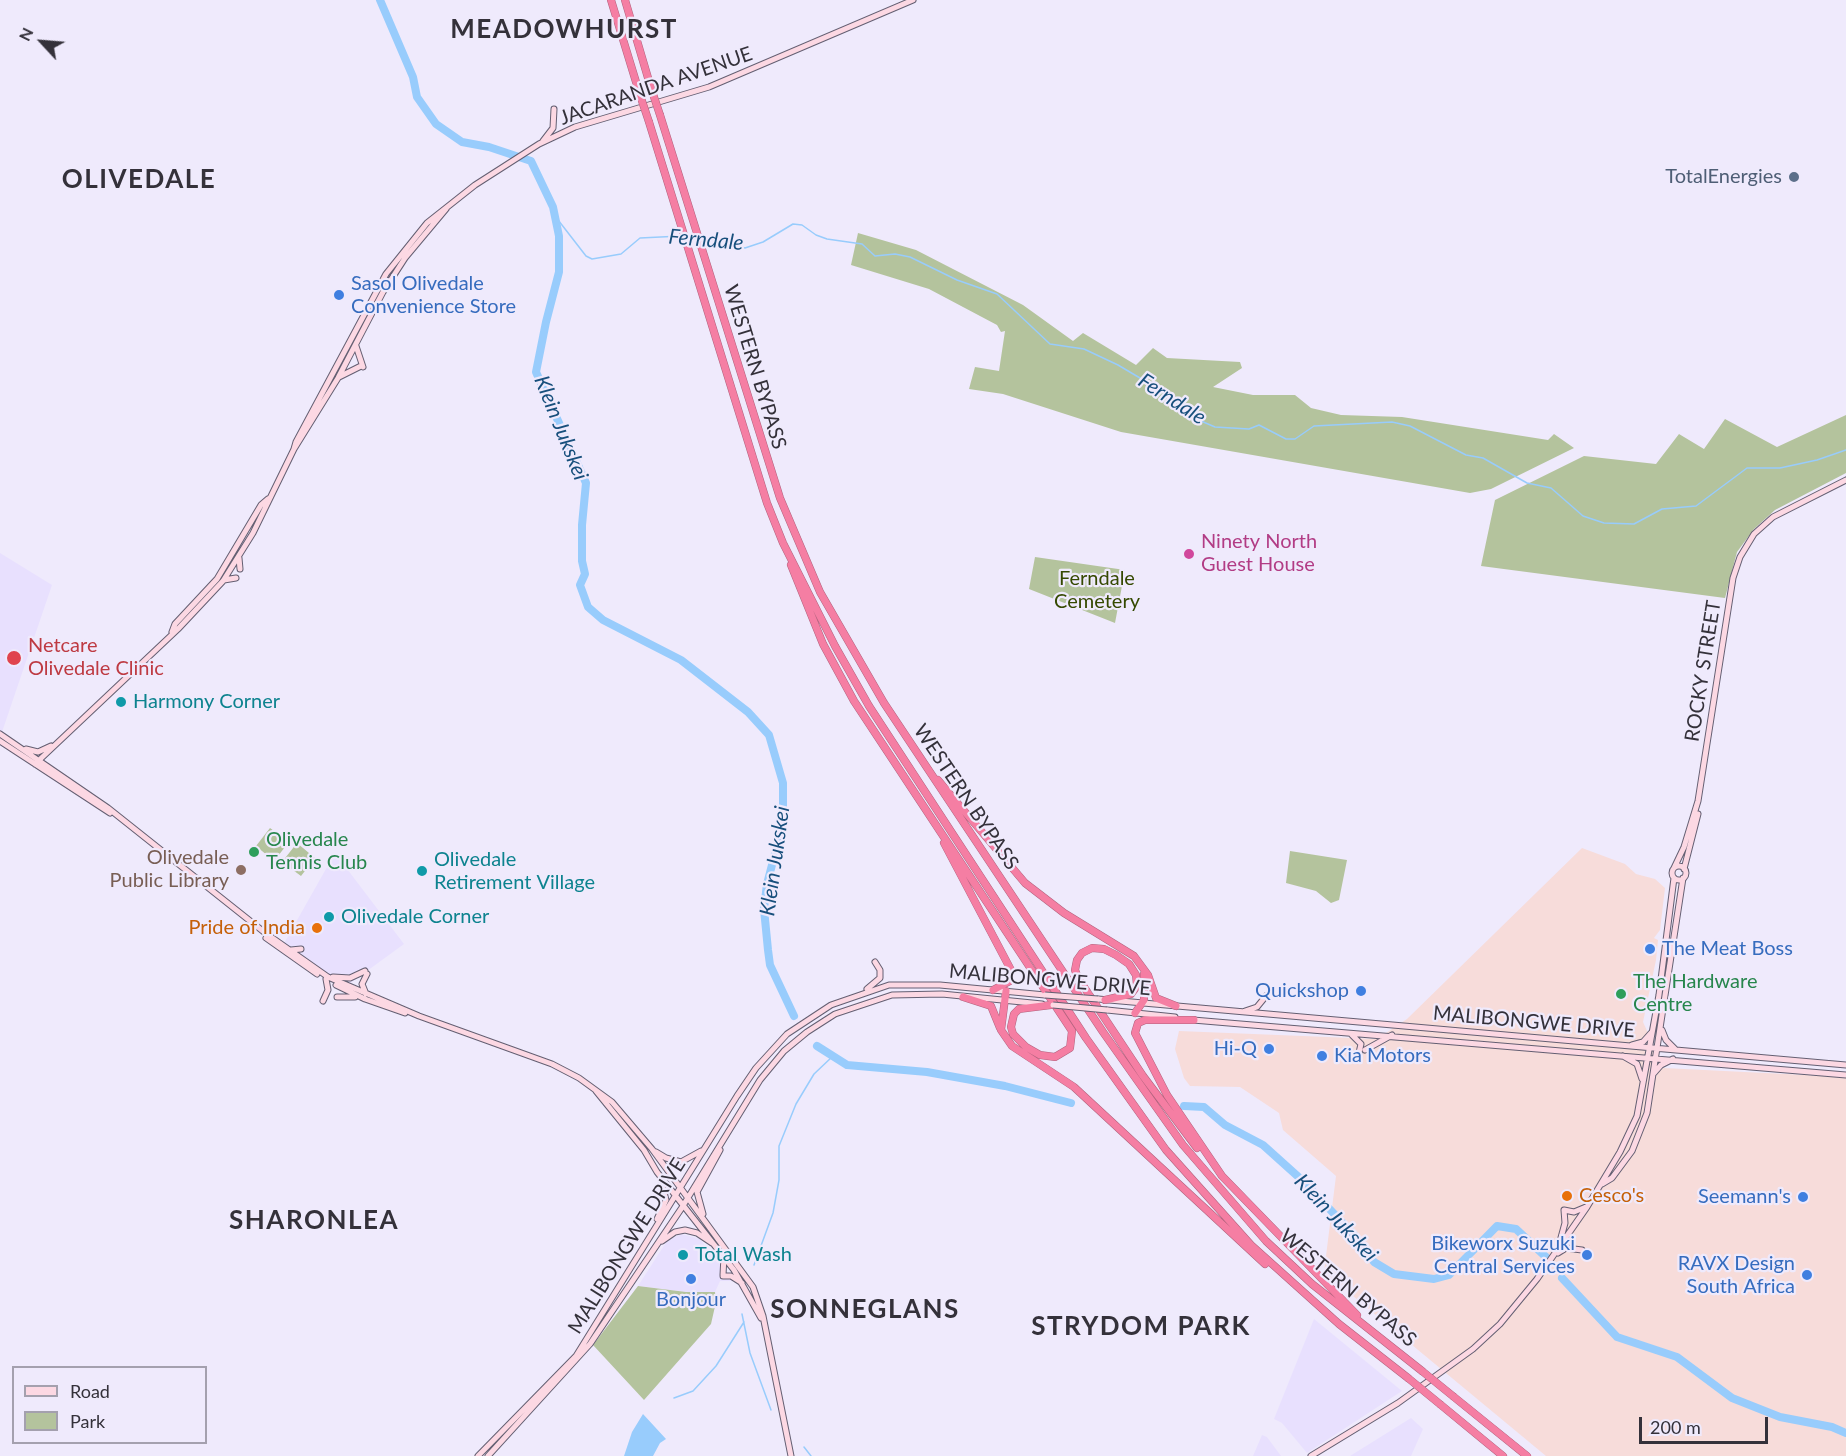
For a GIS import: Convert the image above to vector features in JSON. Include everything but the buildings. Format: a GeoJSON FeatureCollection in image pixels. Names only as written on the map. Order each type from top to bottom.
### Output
{"type":"FeatureCollection","features":[{"type":"Feature","properties":{"kind":"highway","name":"WESTERN BYPASS"},"geometry":{"type":"LineString","coordinates":[[611,0],[754,464],[783,543],[835,646],[869,706],[1123,1092],[1166,1150],[1210,1203],[1251,1245],[1339,1324],[1503,1456]]}},
{"type":"Feature","properties":{"kind":"highway","name":"WESTERN BYPASS"},"geometry":{"type":"LineString","coordinates":[[625,0],[760,440],[797,541],[827,604],[878,694],[1108,1040],[1183,1145],[1266,1241],[1312,1284],[1527,1456]]}},
{"type":"Feature","properties":{"kind":"highway"},"geometry":{"type":"LineString","coordinates":[[783,543],[797,585],[838,674],[932,822],[1072,1030],[1070,1048],[1055,1057],[1040,1054],[1026,1047],[1013,1034],[1011,1027],[1014,1014],[1019,1009],[1052,1005]]}},
{"type":"Feature","properties":{"kind":"highway"},"geometry":{"type":"LineString","coordinates":[[921,760],[1025,884],[1064,914],[1137,958],[1144,968],[1156,998],[1176,1006]]}},
{"type":"Feature","properties":{"kind":"highway"},"geometry":{"type":"LineString","coordinates":[[932,822],[1011,970],[1010,981],[993,990]]}},
{"type":"Feature","properties":{"kind":"highway"},"geometry":{"type":"LineString","coordinates":[[1102,999],[1131,994],[1137,986],[1136,975],[1129,964],[1116,955],[1099,948],[1089,949],[1077,960],[1078,978],[1173,1119],[1222,1176],[1377,1336]]}},
{"type":"Feature","properties":{"kind":"highway"},"geometry":{"type":"LineString","coordinates":[[1135,1013],[1143,1003],[1144,968]]}},
{"type":"Feature","properties":{"kind":"highway"},"geometry":{"type":"LineString","coordinates":[[1001,1030],[1006,991]]}},
{"type":"Feature","properties":{"kind":"highway"},"geometry":{"type":"LineString","coordinates":[[963,997],[991,1006],[1001,1030],[1019,1052],[1085,1096],[1250,1251],[1339,1324]]}},
{"type":"Feature","properties":{"kind":"highway"},"geometry":{"type":"LineString","coordinates":[[1194,1020],[1145,1020],[1138,1023],[1135,1033],[1167,1095],[1222,1176]]}},
{"type":"Feature","properties":{"kind":"street","name":"JACARANDA AVENUE"},"geometry":{"type":"LineString","coordinates":[[294,449],[386,274],[427,223],[499,169],[540,144],[586,123],[709,87],[913,0]]}},
{"type":"Feature","properties":{"kind":"street"},"geometry":{"type":"LineString","coordinates":[[540,144],[553,128],[554,109]]}},
{"type":"Feature","properties":{"kind":"street","name":"JACARANDA AVENUE"},"geometry":{"type":"LineString","coordinates":[[37,762],[204,603],[223,581],[239,556],[294,449],[338,378],[396,270],[451,204]]}},
{"type":"Feature","properties":{"kind":"street"},"geometry":{"type":"LineString","coordinates":[[338,378],[348,370],[362,367],[356,344]]}},
{"type":"Feature","properties":{"kind":"street","name":"ROCKY STREET"},"geometry":{"type":"LineString","coordinates":[[1683,878],[1695,825],[1734,573],[1746,545],[1768,520],[1846,480]]}},
{"type":"Feature","properties":{"kind":"street","name":"JACARANDA AVENUE"},"geometry":{"type":"LineString","coordinates":[[172,632],[175,624],[217,579],[261,505],[268,499]]}},
{"type":"Feature","properties":{"kind":"street"},"geometry":{"type":"LineString","coordinates":[[239,556],[240,569]]}},
{"type":"Feature","properties":{"kind":"street"},"geometry":{"type":"LineString","coordinates":[[223,581],[236,578]]}},
{"type":"Feature","properties":{"kind":"street"},"geometry":{"type":"LineString","coordinates":[[0,734],[92,803],[114,814]]}},
{"type":"Feature","properties":{"kind":"street"},"geometry":{"type":"LineString","coordinates":[[0,741],[59,774],[327,978],[350,978],[366,972],[362,984],[366,997]]}},
{"type":"Feature","properties":{"kind":"street"},"geometry":{"type":"LineString","coordinates":[[14,743],[38,752],[58,742]]}},
{"type":"Feature","properties":{"kind":"street"},"geometry":{"type":"LineString","coordinates":[[51,749],[48,762],[59,774]]}},
{"type":"Feature","properties":{"kind":"street","name":"ROCKY STREET"},"geometry":{"type":"LineString","coordinates":[[1674,868],[1686,840],[1703,774]]}},
{"type":"Feature","properties":{"kind":"street"},"geometry":{"type":"LineString","coordinates":[[175,862],[259,932],[327,978],[366,997],[552,1064],[592,1087],[620,1109],[753,1287],[766,1331],[791,1456]]}},
{"type":"Feature","properties":{"kind":"street"},"geometry":{"type":"LineString","coordinates":[[1311,1456],[1398,1403],[1473,1349],[1512,1310],[1556,1253],[1587,1207],[1634,1126],[1654,1026],[1674,868],[1679,866],[1684,869]]}},
{"type":"Feature","properties":{"kind":"street"},"geometry":{"type":"LineString","coordinates":[[1601,1184],[1612,1178],[1621,1167],[1638,1138],[1647,1113],[1662,1029],[1683,878],[1674,878]]}},
{"type":"Feature","properties":{"kind":"street"},"geometry":{"type":"LineString","coordinates":[[289,950],[301,949]]}},
{"type":"Feature","properties":{"kind":"street"},"geometry":{"type":"LineString","coordinates":[[858,994],[879,980],[880,974],[875,962]]}},
{"type":"Feature","properties":{"kind":"street"},"geometry":{"type":"LineString","coordinates":[[322,1001],[328,990],[327,978]]}},
{"type":"Feature","properties":{"kind":"street","name":"MALIBONGWE DRIVE"},"geometry":{"type":"LineString","coordinates":[[478,1456],[576,1356],[756,1068],[774,1047],[808,1019],[831,1005],[858,994],[905,984],[993,990],[1846,1065]]}},
{"type":"Feature","properties":{"kind":"street","name":"MALIBONGWE DRIVE"},"geometry":{"type":"LineString","coordinates":[[488,1456],[579,1359],[657,1245],[771,1065],[807,1032],[835,1014],[892,995],[942,994],[1194,1020],[1615,1053],[1846,1075]]}},
{"type":"Feature","properties":{"kind":"street"},"geometry":{"type":"LineString","coordinates":[[1237,1012],[1257,1007],[1266,996]]}},
{"type":"Feature","properties":{"kind":"street"},"geometry":{"type":"LineString","coordinates":[[337,997],[366,997]]}},
{"type":"Feature","properties":{"kind":"street"},"geometry":{"type":"LineString","coordinates":[[1628,1046],[1647,1039],[1654,1026]]}},
{"type":"Feature","properties":{"kind":"street"},"geometry":{"type":"LineString","coordinates":[[1662,1029],[1666,1040],[1676,1050]]}},
{"type":"Feature","properties":{"kind":"street"},"geometry":{"type":"LineString","coordinates":[[1348,1032],[1361,1044],[1358,1057]]}},
{"type":"Feature","properties":{"kind":"street"},"geometry":{"type":"LineString","coordinates":[[1365,1050],[1393,1035]]}},
{"type":"Feature","properties":{"kind":"street"},"geometry":{"type":"LineString","coordinates":[[1615,1053],[1637,1064],[1643,1084]]}},
{"type":"Feature","properties":{"kind":"street"},"geometry":{"type":"LineString","coordinates":[[1653,1074],[1661,1065],[1674,1059]]}},
{"type":"Feature","properties":{"kind":"street"},"geometry":{"type":"LineString","coordinates":[[592,1087],[644,1150],[664,1188],[666,1200],[651,1234]]}},
{"type":"Feature","properties":{"kind":"street"},"geometry":{"type":"LineString","coordinates":[[708,1225],[699,1207],[697,1192],[731,1126]]}},
{"type":"Feature","properties":{"kind":"street"},"geometry":{"type":"LineString","coordinates":[[652,1149],[666,1158],[681,1162],[696,1156],[704,1149]]}},
{"type":"Feature","properties":{"kind":"street"},"geometry":{"type":"LineString","coordinates":[[657,1172],[684,1203],[746,1287],[766,1331]]}},
{"type":"Feature","properties":{"kind":"street"},"geometry":{"type":"LineString","coordinates":[[1556,1253],[1565,1223],[1564,1210],[1574,1212],[1587,1207]]}},
{"type":"Feature","properties":{"kind":"street"},"geometry":{"type":"LineString","coordinates":[[657,1245],[671,1234],[685,1230],[697,1233],[718,1247]]}},
{"type":"Feature","properties":{"kind":"street"},"geometry":{"type":"LineString","coordinates":[[1556,1253],[1566,1248],[1582,1250]]}},
{"type":"Feature","properties":{"kind":"street"},"geometry":{"type":"LineString","coordinates":[[724,1256],[723,1276],[731,1276],[746,1287]]}},
{"type":"Feature","properties":{"kind":"street"},"geometry":{"type":"LineString","coordinates":[[1317,1456],[1344,1437]]}},
{"type":"Feature","properties":{"kind":"shaded area","name":"Netcare Olivedale Clinic"},"geometry":{"type":"Polygon","coordinates":[[[0,553],[52,585],[2,732],[0,731],[0,553]]]}},
{"type":"Feature","properties":{"kind":"shaded area"},"geometry":{"type":"Polygon","coordinates":[[[1582,848],[1625,864],[1636,874],[1655,879],[1665,888],[1660,930],[1654,938],[1658,940],[1656,960],[1643,1022],[1664,1068],[1846,1077],[1846,1456],[1546,1456],[1324,1272],[1336,1176],[1283,1130],[1279,1113],[1240,1087],[1190,1086],[1184,1078],[1175,1049],[1179,1031],[1377,1039],[1407,1019],[1582,848]]]}},
{"type":"Feature","properties":{"kind":"shaded area"},"geometry":{"type":"Polygon","coordinates":[[[335,853],[404,944],[345,987],[283,945],[335,853]]]}},
{"type":"Feature","properties":{"kind":"shaded area"},"geometry":{"type":"Polygon","coordinates":[[[681,1234],[700,1239],[733,1281],[720,1281],[715,1292],[686,1292],[638,1286],[667,1241],[681,1234]]]}},
{"type":"Feature","properties":{"kind":"shaded area"},"geometry":{"type":"Polygon","coordinates":[[[1314,1319],[1402,1391],[1307,1453],[1282,1423],[1274,1419],[1314,1319]]]}},
{"type":"Feature","properties":{"kind":"shaded area"},"geometry":{"type":"Polygon","coordinates":[[[1411,1418],[1423,1429],[1411,1456],[1350,1456],[1411,1418]]]}},
{"type":"Feature","properties":{"kind":"shaded area"},"geometry":{"type":"Polygon","coordinates":[[[1262,1435],[1267,1437],[1281,1456],[1253,1456],[1262,1435]]]}},
{"type":"Feature","properties":{"kind":"green space"},"geometry":{"type":"Polygon","coordinates":[[[858,233],[916,250],[1023,305],[1073,341],[1083,333],[1136,365],[1153,348],[1167,358],[1240,362],[1242,368],[1213,387],[1253,395],[1295,395],[1311,408],[1341,415],[1402,417],[1548,440],[1554,434],[1574,448],[1491,489],[1470,493],[1121,432],[1003,394],[969,389],[975,367],[999,371],[1005,331],[1001,332],[997,325],[929,289],[851,265],[858,233]]]}},
{"type":"Feature","properties":{"kind":"green space"},"geometry":{"type":"Polygon","coordinates":[[[1846,415],[1846,473],[1775,510],[1754,529],[1737,552],[1725,598],[1481,566],[1495,500],[1584,456],[1656,464],[1679,434],[1704,449],[1725,419],[1777,447],[1846,415]]]}},
{"type":"Feature","properties":{"kind":"green space","name":"Ferndale Cemetery"},"geometry":{"type":"Polygon","coordinates":[[[1035,557],[1125,570],[1115,623],[1029,589],[1035,557]]]}},
{"type":"Feature","properties":{"kind":"green space"},"geometry":{"type":"Polygon","coordinates":[[[270,828],[289,842],[274,861],[256,846],[270,828]]]}},
{"type":"Feature","properties":{"kind":"green space"},"geometry":{"type":"Polygon","coordinates":[[[297,843],[315,858],[301,876],[282,862],[297,843]]]}},
{"type":"Feature","properties":{"kind":"green space"},"geometry":{"type":"Polygon","coordinates":[[[1290,851],[1347,860],[1339,900],[1331,903],[1316,891],[1286,883],[1290,851]]]}},
{"type":"Feature","properties":{"kind":"green space"},"geometry":{"type":"Polygon","coordinates":[[[638,1286],[686,1292],[715,1292],[716,1302],[711,1324],[644,1400],[593,1345],[638,1286]]]}},
{"type":"Feature","properties":{"kind":"water"},"geometry":{"type":"Polygon","coordinates":[[[643,1414],[666,1439],[660,1443],[653,1456],[624,1456],[632,1432],[643,1414]]]}},
{"type":"Feature","properties":{"kind":"waterway","name":"Klein Jukskei"},"geometry":{"type":"LineString","coordinates":[[380,0],[413,77],[417,97],[436,124],[462,142],[489,147],[531,161],[553,207],[559,236],[559,272],[536,372],[586,483],[582,525],[582,561],[585,574],[580,585],[588,607],[603,620],[681,660],[748,712],[769,735],[783,783],[783,823],[767,884],[764,909],[770,965],[794,1016]]}},
{"type":"Feature","properties":{"kind":"waterway","name":"Ferndale"},"geometry":{"type":"LineString","coordinates":[[555,216],[586,256],[592,259],[621,254],[640,238],[681,236]]}},
{"type":"Feature","properties":{"kind":"waterway","name":"Ferndale"},"geometry":{"type":"LineString","coordinates":[[701,237],[745,248],[763,242],[793,224],[802,225],[816,235],[827,239],[862,244],[875,256],[895,254],[910,257],[957,280],[997,294],[1050,344],[1084,349],[1118,365],[1167,394],[1194,418],[1215,427],[1249,429],[1259,425],[1286,439],[1295,439],[1314,426],[1392,422],[1410,426],[1466,455],[1483,458],[1527,483],[1551,488],[1583,516],[1604,523],[1634,524],[1662,509],[1696,506],[1747,468],[1780,468],[1817,460],[1846,450]]}},
{"type":"Feature","properties":{"kind":"waterway","name":"Klein Jukskei"},"geometry":{"type":"LineString","coordinates":[[817,1046],[847,1065],[927,1072],[1005,1086],[1071,1103]]}},
{"type":"Feature","properties":{"kind":"waterway"},"geometry":{"type":"LineString","coordinates":[[754,1265],[773,1213],[779,1180],[779,1146],[796,1104],[814,1074],[833,1056]]}},
{"type":"Feature","properties":{"kind":"waterway","name":"Klein Jukskei"},"geometry":{"type":"LineString","coordinates":[[1184,1106],[1204,1107],[1225,1125],[1263,1145],[1303,1181],[1356,1237],[1374,1262],[1394,1274],[1434,1279],[1449,1275],[1497,1226],[1516,1229],[1546,1257]]}},
{"type":"Feature","properties":{"kind":"waterway","name":"Klein Jukskei"},"geometry":{"type":"LineString","coordinates":[[1562,1278],[1617,1337],[1677,1357],[1732,1398],[1780,1417],[1832,1427],[1846,1433]]}},
{"type":"Feature","properties":{"kind":"waterway"},"geometry":{"type":"LineString","coordinates":[[742,1314],[750,1353],[771,1410]]}},
{"type":"Feature","properties":{"kind":"waterway"},"geometry":{"type":"LineString","coordinates":[[674,1398],[693,1391],[716,1366],[744,1322]]}},
{"type":"Feature","properties":{"kind":"waterway"},"geometry":{"type":"LineString","coordinates":[[804,1447],[811,1456]]}},
{"type":"Feature","properties":{"kind":"place","name":"TotalEnergies"},"geometry":{"type":"Point","coordinates":[1794,177]}},
{"type":"Feature","properties":{"kind":"place","name":"Sasol Olivedale Convenience Store"},"geometry":{"type":"Point","coordinates":[339,295]}},
{"type":"Feature","properties":{"kind":"place","name":"Ninety North Guest House"},"geometry":{"type":"Point","coordinates":[1189,554]}},
{"type":"Feature","properties":{"kind":"place","name":"Netcare Olivedale Clinic"},"geometry":{"type":"Point","coordinates":[14,658]}},
{"type":"Feature","properties":{"kind":"place","name":"Harmony Corner"},"geometry":{"type":"Point","coordinates":[121,702]}},
{"type":"Feature","properties":{"kind":"place","name":"Olivedale Tennis Club"},"geometry":{"type":"Point","coordinates":[254,852]}},
{"type":"Feature","properties":{"kind":"place","name":"Olivedale Public Library"},"geometry":{"type":"Point","coordinates":[241,870]}},
{"type":"Feature","properties":{"kind":"place","name":"Olivedale Retirement Village"},"geometry":{"type":"Point","coordinates":[422,871]}},
{"type":"Feature","properties":{"kind":"place","name":"Olivedale Corner"},"geometry":{"type":"Point","coordinates":[329,917]}},
{"type":"Feature","properties":{"kind":"place","name":"Pride of India"},"geometry":{"type":"Point","coordinates":[317,928]}},
{"type":"Feature","properties":{"kind":"place","name":"The Meat Boss"},"geometry":{"type":"Point","coordinates":[1650,949]}},
{"type":"Feature","properties":{"kind":"place","name":"Quickshop"},"geometry":{"type":"Point","coordinates":[1361,991]}},
{"type":"Feature","properties":{"kind":"place","name":"The Hardware Centre"},"geometry":{"type":"Point","coordinates":[1621,994]}},
{"type":"Feature","properties":{"kind":"place","name":"Hi-Q"},"geometry":{"type":"Point","coordinates":[1269,1049]}},
{"type":"Feature","properties":{"kind":"place","name":"Kia Motors"},"geometry":{"type":"Point","coordinates":[1322,1056]}},
{"type":"Feature","properties":{"kind":"place","name":"Cesco's"},"geometry":{"type":"Point","coordinates":[1567,1196]}},
{"type":"Feature","properties":{"kind":"place","name":"Seemann's"},"geometry":{"type":"Point","coordinates":[1803,1197]}},
{"type":"Feature","properties":{"kind":"place","name":"Total Wash"},"geometry":{"type":"Point","coordinates":[683,1255]}},
{"type":"Feature","properties":{"kind":"place","name":"Bikeworx Suzuki Central Services"},"geometry":{"type":"Point","coordinates":[1587,1255]}},
{"type":"Feature","properties":{"kind":"place","name":"RAVX Design South Africa"},"geometry":{"type":"Point","coordinates":[1807,1275]}},
{"type":"Feature","properties":{"kind":"place","name":"Bonjour"},"geometry":{"type":"Point","coordinates":[691,1279]}},
{"type":"Feature","properties":{"kind":"district","name":"MEADOWHURST"},"geometry":{"type":"Point","coordinates":[564,30]}},
{"type":"Feature","properties":{"kind":"district","name":"OLIVEDALE"},"geometry":{"type":"Point","coordinates":[139,180]}},
{"type":"Feature","properties":{"kind":"district","name":"SHARONLEA"},"geometry":{"type":"Point","coordinates":[314,1221]}},
{"type":"Feature","properties":{"kind":"district","name":"SONNEGLANS"},"geometry":{"type":"Point","coordinates":[865,1310]}},
{"type":"Feature","properties":{"kind":"district","name":"STRYDOM PARK"},"geometry":{"type":"Point","coordinates":[1141,1327]}}]}
